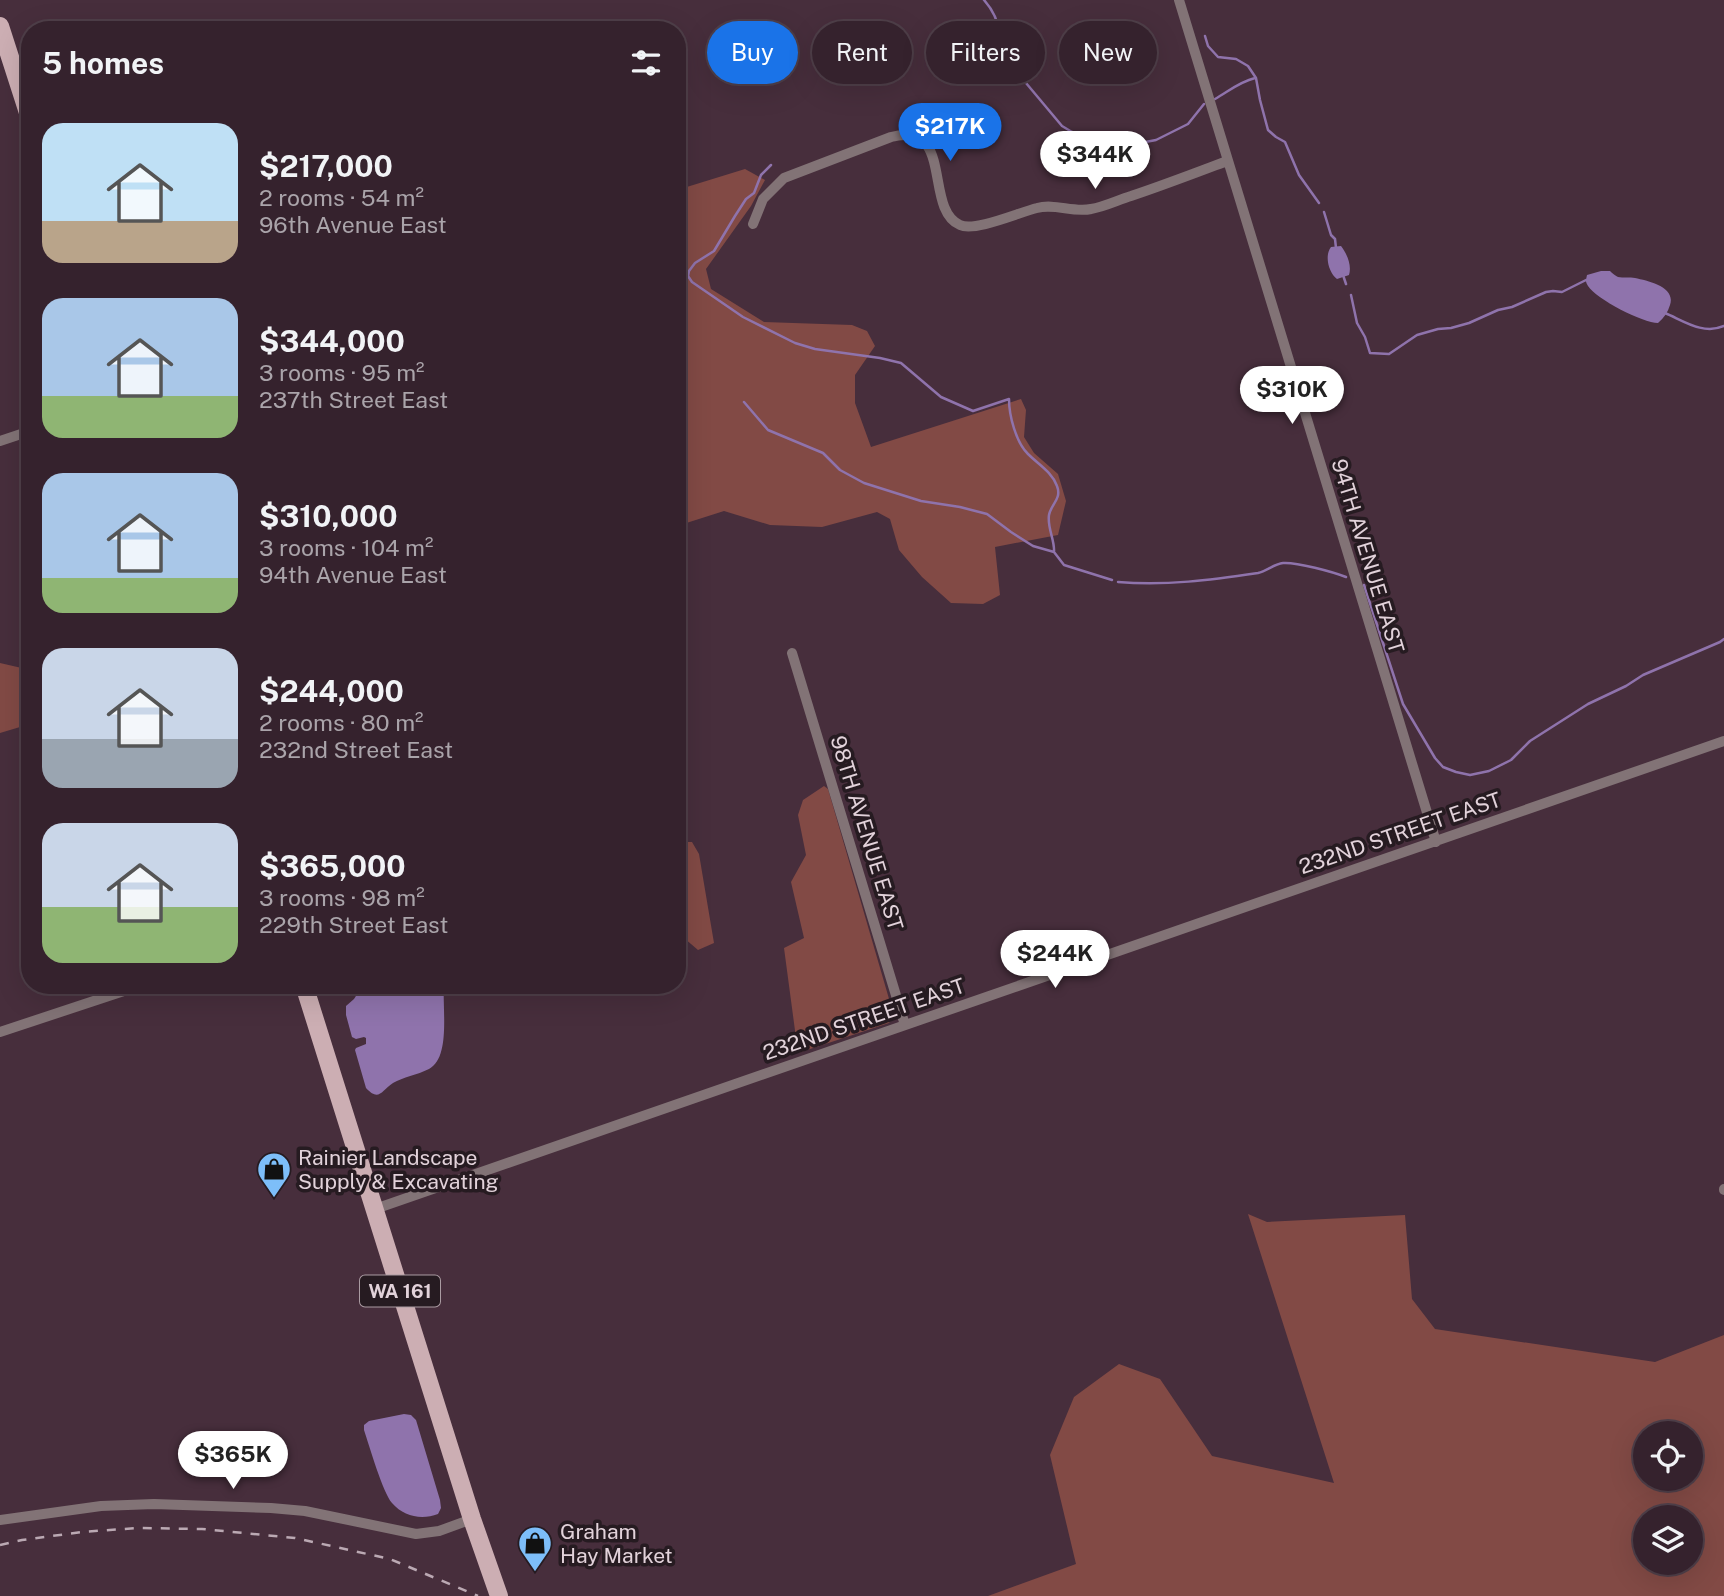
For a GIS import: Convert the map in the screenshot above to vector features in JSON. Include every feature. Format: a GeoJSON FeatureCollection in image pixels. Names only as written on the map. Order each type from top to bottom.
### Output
{"type":"FeatureCollection","features":[{"type":"Feature","properties":{"kind":"main road"},"geometry":{"type":"LineString","coordinates":[[0,26],[21,91]]}},
{"type":"Feature","properties":{"kind":"main road","name":"WA 161"},"geometry":{"type":"LineString","coordinates":[[307,994],[472,1519],[499,1596]]}},
{"type":"Feature","properties":{"kind":"street","name":"94TH AVENUE EAST"},"geometry":{"type":"LineString","coordinates":[[1179,0],[1436,842]]}},
{"type":"Feature","properties":{"kind":"street"},"geometry":{"type":"LineString","coordinates":[[753,225],[763,200],[784,178],[891,137],[907,134],[920,138],[930,151],[951,219],[961,226],[972,227],[1042,206],[1089,210],[1227,161]]}},
{"type":"Feature","properties":{"kind":"street"},"geometry":{"type":"LineString","coordinates":[[0,441],[21,434]]}},
{"type":"Feature","properties":{"kind":"street","name":"98TH AVENUE EAST"},"geometry":{"type":"LineString","coordinates":[[792,653],[905,1025]]}},
{"type":"Feature","properties":{"kind":"street","name":"232ND STREET EAST"},"geometry":{"type":"LineString","coordinates":[[375,1209],[1724,741]]}},
{"type":"Feature","properties":{"kind":"street"},"geometry":{"type":"LineString","coordinates":[[0,1032],[115,994]]}},
{"type":"Feature","properties":{"kind":"street"},"geometry":{"type":"LineString","coordinates":[[0,1520],[102,1506],[154,1504],[305,1511],[416,1534],[439,1531],[472,1519]]}},
{"type":"Feature","properties":{"kind":"shaded area"},"geometry":{"type":"Polygon","coordinates":[[[745,169],[765,180],[751,206],[706,269],[711,289],[764,322],[852,325],[867,331],[875,346],[855,375],[855,403],[871,447],[1021,399],[1026,410],[1024,437],[1034,453],[1058,474],[1066,501],[1058,535],[995,547],[1000,595],[983,604],[951,603],[922,577],[899,550],[890,519],[877,512],[822,527],[770,525],[724,511],[686,523],[686,187],[745,169]]]}},
{"type":"Feature","properties":{"kind":"shaded area"},"geometry":{"type":"Polygon","coordinates":[[[1341,246],[1350,271],[1349,275],[1337,279],[1330,269],[1328,255],[1331,247],[1341,246]]]}},
{"type":"Feature","properties":{"kind":"shaded area"},"geometry":{"type":"Polygon","coordinates":[[[1610,271],[1618,277],[1647,281],[1665,289],[1671,299],[1666,315],[1658,323],[1651,322],[1631,315],[1600,297],[1586,281],[1587,275],[1610,271]]]}},
{"type":"Feature","properties":{"kind":"shaded area"},"geometry":{"type":"Polygon","coordinates":[[[0,663],[21,668],[21,727],[0,733],[0,663]]]}},
{"type":"Feature","properties":{"kind":"shaded area"},"geometry":{"type":"Polygon","coordinates":[[[824,786],[828,789],[894,1016],[889,1023],[798,1053],[784,948],[804,938],[791,882],[806,855],[798,815],[803,800],[824,786]]]}},
{"type":"Feature","properties":{"kind":"shaded area"},"geometry":{"type":"Polygon","coordinates":[[[686,842],[692,842],[699,854],[714,943],[698,950],[686,940],[686,842]]]}},
{"type":"Feature","properties":{"kind":"shaded area"},"geometry":{"type":"Polygon","coordinates":[[[357,994],[444,994],[443,1043],[436,1063],[429,1069],[393,1083],[377,1095],[370,1092],[366,1088],[355,1050],[366,1044],[366,1038],[352,1037],[346,1015],[346,1006],[357,994]]]}},
{"type":"Feature","properties":{"kind":"shaded area"},"geometry":{"type":"Polygon","coordinates":[[[1248,1214],[1267,1222],[1405,1215],[1412,1299],[1435,1329],[1655,1362],[1724,1335],[1724,1596],[988,1596],[1076,1564],[1050,1455],[1074,1397],[1119,1364],[1160,1379],[1212,1456],[1334,1483],[1248,1214]]]}},
{"type":"Feature","properties":{"kind":"shaded area"},"geometry":{"type":"Polygon","coordinates":[[[411,1415],[416,1420],[440,1500],[441,1508],[438,1514],[414,1516],[397,1508],[388,1498],[376,1468],[364,1425],[369,1421],[411,1415]]]}},
{"type":"Feature","properties":{"kind":"waterway"},"geometry":{"type":"LineString","coordinates":[[984,0],[997,21]]}},
{"type":"Feature","properties":{"kind":"waterway"},"geometry":{"type":"LineString","coordinates":[[1205,36],[1208,46],[1218,57],[1236,59],[1248,66],[1256,78],[1268,130],[1285,142],[1299,175],[1319,203]]}},
{"type":"Feature","properties":{"kind":"waterway"},"geometry":{"type":"LineString","coordinates":[[1215,99],[1239,84],[1255,78]]}},
{"type":"Feature","properties":{"kind":"waterway"},"geometry":{"type":"LineString","coordinates":[[1027,84],[1062,126],[1072,132],[1114,142],[1135,144],[1156,140],[1188,124],[1204,104]]}},
{"type":"Feature","properties":{"kind":"waterway"},"geometry":{"type":"LineString","coordinates":[[771,165],[761,175],[754,193],[746,199],[714,251],[695,263],[689,271],[688,276],[692,282],[743,317],[795,343],[815,349],[901,363],[941,397],[973,411],[1009,399],[1010,413],[1020,443],[1048,472],[1057,486],[1058,494],[1049,520],[1054,552]]}},
{"type":"Feature","properties":{"kind":"waterway"},"geometry":{"type":"LineString","coordinates":[[1324,212],[1336,248]]}},
{"type":"Feature","properties":{"kind":"waterway"},"geometry":{"type":"LineString","coordinates":[[1343,275],[1346,284]]}},
{"type":"Feature","properties":{"kind":"waterway"},"geometry":{"type":"LineString","coordinates":[[1351,295],[1357,323],[1370,353],[1389,354],[1417,335],[1469,323],[1546,292],[1562,292],[1588,281]]}},
{"type":"Feature","properties":{"kind":"waterway"},"geometry":{"type":"LineString","coordinates":[[1665,313],[1701,328],[1724,326]]}},
{"type":"Feature","properties":{"kind":"waterway"},"geometry":{"type":"LineString","coordinates":[[744,402],[768,430],[823,453],[840,470],[864,483],[921,501],[987,514],[1033,546],[1054,552],[1064,565],[1112,580]]}},
{"type":"Feature","properties":{"kind":"waterway"},"geometry":{"type":"LineString","coordinates":[[1118,582],[1171,583],[1206,580],[1258,573],[1283,563],[1346,577]]}},
{"type":"Feature","properties":{"kind":"waterway"},"geometry":{"type":"LineString","coordinates":[[1364,585],[1403,704],[1443,767],[1470,775],[1489,771],[1511,760],[1530,741],[1588,704],[1643,675],[1724,639]]}},
{"type":"Feature","properties":{"kind":"railway"},"geometry":{"type":"LineString","coordinates":[[0,1545],[82,1532],[138,1528],[202,1529],[295,1538],[390,1559],[478,1596]]}},
{"type":"Feature","properties":{"kind":"place","name":"Rainier Landscape Supply & Excavating"},"geometry":{"type":"Point","coordinates":[274,1199]}},
{"type":"Feature","properties":{"kind":"place","name":"Graham Hay Market"},"geometry":{"type":"Point","coordinates":[535,1573]}}]}
